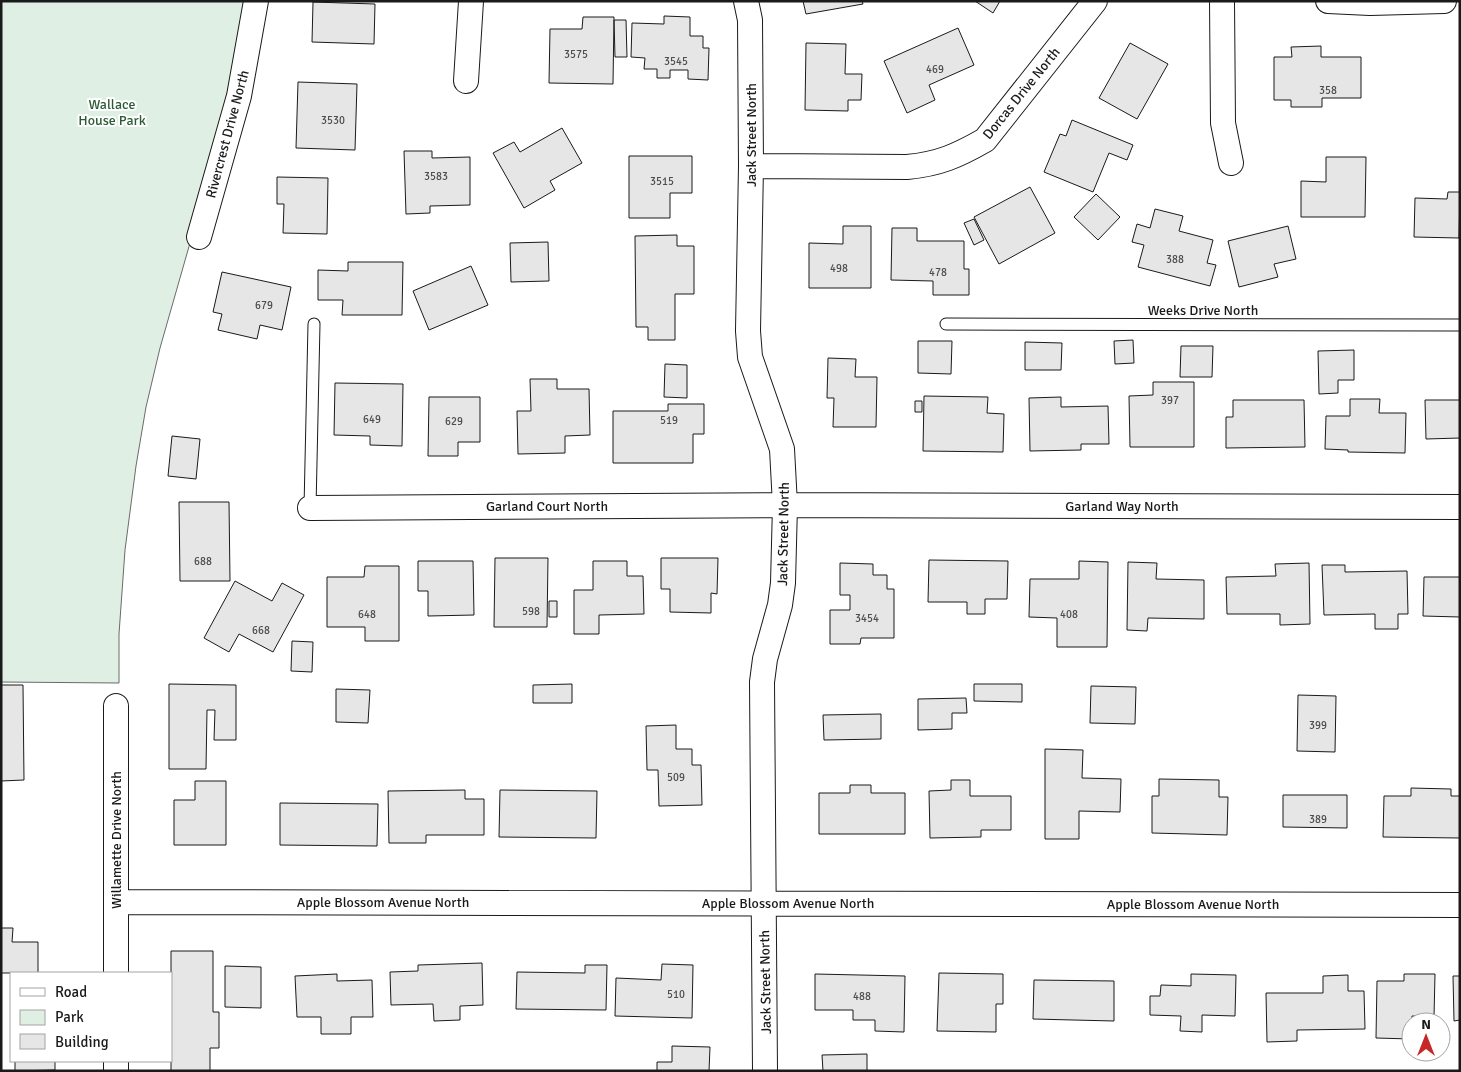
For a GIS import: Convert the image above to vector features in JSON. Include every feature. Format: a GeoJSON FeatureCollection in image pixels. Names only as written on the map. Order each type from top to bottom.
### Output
{"type":"FeatureCollection","features":[{"type":"Feature","properties":{"kind":"street","name":"Rivercrest Drive North"},"geometry":{"type":"LineString","coordinates":[[199,237],[239,96],[256,1]]}},
{"type":"Feature","properties":{"kind":"street"},"geometry":{"type":"LineString","coordinates":[[466,81],[472,1]]}},
{"type":"Feature","properties":{"kind":"street","name":"Jack Street North"},"geometry":{"type":"LineString","coordinates":[[746,1],[750,20],[751,166],[748,331],[756,375],[782,448],[785,504],[783,583],[780,606],[765,659],[762,682],[765,1071]]}},
{"type":"Feature","properties":{"kind":"street","name":"Dorcas Drive North"},"geometry":{"type":"LineString","coordinates":[[751,166],[907,167],[932,164],[961,154],[986,140],[1095,1]]}},
{"type":"Feature","properties":{"kind":"street"},"geometry":{"type":"LineString","coordinates":[[1222,1],[1223,123],[1231,163]]}},
{"type":"Feature","properties":{"kind":"street"},"geometry":{"type":"LineString","coordinates":[[1328,1],[1370,3],[1444,1]]}},
{"type":"Feature","properties":{"kind":"street","name":"Garland Way North"},"geometry":{"type":"LineString","coordinates":[[785,504],[1460,507]]}},
{"type":"Feature","properties":{"kind":"street","name":"Garland Court North"},"geometry":{"type":"LineString","coordinates":[[310,508],[785,504]]}},
{"type":"Feature","properties":{"kind":"street","name":"Willamette Drive North"},"geometry":{"type":"LineString","coordinates":[[116,706],[116,972]]}},
{"type":"Feature","properties":{"kind":"street","name":"Apple Blossom Avenue North"},"geometry":{"type":"LineString","coordinates":[[116,902],[1460,904]]}},
{"type":"Feature","properties":{"kind":"lane"},"geometry":{"type":"LineString","coordinates":[[310,508],[314,324]]}},
{"type":"Feature","properties":{"kind":"lane","name":"Weeks Drive North"},"geometry":{"type":"LineString","coordinates":[[946,324],[1460,325]]}},
{"type":"Feature","properties":{"kind":"green space","name":"Wallace House Park"},"geometry":{"type":"Polygon","coordinates":[[[1,1],[248,1],[206,187],[160,348],[146,407],[125,550],[119,634],[119,683],[1,682],[1,1]]]}},
{"type":"Feature","properties":{"kind":"building"},"geometry":{"type":"Polygon","coordinates":[[[803,1],[862,1],[863,4],[806,14],[803,1]]]}},
{"type":"Feature","properties":{"kind":"building"},"geometry":{"type":"Polygon","coordinates":[[[975,1],[1000,1],[993,13],[975,1]]]}},
{"type":"Feature","properties":{"kind":"building"},"geometry":{"type":"Polygon","coordinates":[[[313,2],[375,4],[374,44],[312,42],[313,2]]]}},
{"type":"Feature","properties":{"kind":"building"},"geometry":{"type":"Polygon","coordinates":[[[664,16],[690,17],[690,36],[703,36],[703,48],[709,48],[708,80],[688,79],[688,70],[670,70],[670,78],[657,78],[657,69],[644,69],[645,58],[631,57],[632,23],[664,24],[664,16]]]}},
{"type":"Feature","properties":{"kind":"building"},"geometry":{"type":"Polygon","coordinates":[[[583,17],[614,17],[613,84],[549,83],[550,29],[582,29],[583,17]]]}},
{"type":"Feature","properties":{"kind":"building"},"geometry":{"type":"Polygon","coordinates":[[[614,20],[626,20],[627,57],[615,57],[614,20]]]}},
{"type":"Feature","properties":{"kind":"building"},"geometry":{"type":"Polygon","coordinates":[[[958,28],[974,65],[929,85],[935,100],[907,113],[884,61],[958,28]]]}},
{"type":"Feature","properties":{"kind":"building"},"geometry":{"type":"Polygon","coordinates":[[[806,43],[846,44],[845,74],[862,74],[861,100],[848,100],[848,111],[805,110],[806,43]]]}},
{"type":"Feature","properties":{"kind":"building"},"geometry":{"type":"Polygon","coordinates":[[[1130,43],[1168,64],[1137,119],[1099,98],[1130,43]]]}},
{"type":"Feature","properties":{"kind":"building"},"geometry":{"type":"Polygon","coordinates":[[[1321,46],[1321,57],[1361,57],[1361,98],[1322,98],[1322,107],[1291,107],[1291,100],[1274,100],[1274,57],[1292,57],[1291,47],[1321,46]]]}},
{"type":"Feature","properties":{"kind":"building"},"geometry":{"type":"Polygon","coordinates":[[[298,82],[357,84],[355,150],[296,148],[298,82]]]}},
{"type":"Feature","properties":{"kind":"building"},"geometry":{"type":"Polygon","coordinates":[[[1072,120],[1133,145],[1127,160],[1109,153],[1093,192],[1044,172],[1060,134],[1066,136],[1072,120]]]}},
{"type":"Feature","properties":{"kind":"building"},"geometry":{"type":"Polygon","coordinates":[[[562,128],[582,163],[550,181],[555,190],[524,208],[493,153],[514,142],[520,152],[562,128]]]}},
{"type":"Feature","properties":{"kind":"building"},"geometry":{"type":"Polygon","coordinates":[[[404,151],[432,151],[432,158],[470,157],[470,205],[430,206],[430,213],[406,214],[404,151]]]}},
{"type":"Feature","properties":{"kind":"building"},"geometry":{"type":"Polygon","coordinates":[[[629,156],[692,156],[692,193],[670,193],[670,218],[629,218],[629,156]]]}},
{"type":"Feature","properties":{"kind":"building"},"geometry":{"type":"Polygon","coordinates":[[[1326,157],[1366,157],[1365,217],[1301,217],[1301,181],[1326,182],[1326,157]]]}},
{"type":"Feature","properties":{"kind":"building"},"geometry":{"type":"Polygon","coordinates":[[[277,177],[328,178],[327,234],[283,233],[284,204],[277,204],[277,177]]]}},
{"type":"Feature","properties":{"kind":"building"},"geometry":{"type":"Polygon","coordinates":[[[1030,187],[1055,233],[999,264],[974,217],[1030,187]]]}},
{"type":"Feature","properties":{"kind":"building"},"geometry":{"type":"Polygon","coordinates":[[[1448,192],[1460,192],[1459,238],[1414,237],[1415,198],[1447,199],[1448,192]]]}},
{"type":"Feature","properties":{"kind":"building"},"geometry":{"type":"Polygon","coordinates":[[[1096,194],[1120,217],[1098,240],[1074,217],[1096,194]]]}},
{"type":"Feature","properties":{"kind":"building"},"geometry":{"type":"Polygon","coordinates":[[[1155,209],[1183,216],[1179,231],[1213,240],[1207,263],[1216,265],[1210,286],[1138,267],[1144,245],[1132,242],[1137,224],[1150,228],[1155,209]]]}},
{"type":"Feature","properties":{"kind":"building"},"geometry":{"type":"Polygon","coordinates":[[[974,219],[984,240],[974,245],[964,223],[974,219]]]}},
{"type":"Feature","properties":{"kind":"building"},"geometry":{"type":"Polygon","coordinates":[[[843,226],[871,226],[871,288],[809,288],[809,243],[843,244],[843,226]]]}},
{"type":"Feature","properties":{"kind":"building"},"geometry":{"type":"Polygon","coordinates":[[[1288,226],[1296,259],[1274,264],[1278,277],[1239,287],[1228,241],[1288,226]]]}},
{"type":"Feature","properties":{"kind":"building"},"geometry":{"type":"Polygon","coordinates":[[[892,228],[917,228],[917,241],[964,241],[964,269],[969,269],[969,295],[933,295],[933,281],[891,280],[892,228]]]}},
{"type":"Feature","properties":{"kind":"building"},"geometry":{"type":"Polygon","coordinates":[[[677,235],[677,246],[694,246],[694,294],[675,294],[675,340],[648,340],[648,327],[636,327],[635,236],[677,235]]]}},
{"type":"Feature","properties":{"kind":"building"},"geometry":{"type":"Polygon","coordinates":[[[548,242],[549,281],[511,282],[510,243],[548,242]]]}},
{"type":"Feature","properties":{"kind":"building"},"geometry":{"type":"Polygon","coordinates":[[[348,262],[403,262],[402,315],[342,315],[343,300],[318,300],[318,270],[348,271],[348,262]]]}},
{"type":"Feature","properties":{"kind":"building"},"geometry":{"type":"Polygon","coordinates":[[[471,266],[488,305],[429,330],[413,291],[471,266]]]}},
{"type":"Feature","properties":{"kind":"building"},"geometry":{"type":"Polygon","coordinates":[[[222,272],[291,287],[282,330],[260,325],[257,339],[218,330],[222,314],[213,312],[222,272]]]}},
{"type":"Feature","properties":{"kind":"building"},"geometry":{"type":"Polygon","coordinates":[[[1133,340],[1134,363],[1115,364],[1114,341],[1133,340]]]}},
{"type":"Feature","properties":{"kind":"building"},"geometry":{"type":"Polygon","coordinates":[[[918,341],[952,341],[951,374],[918,373],[918,341]]]}},
{"type":"Feature","properties":{"kind":"building"},"geometry":{"type":"Polygon","coordinates":[[[1025,342],[1062,343],[1061,370],[1025,370],[1025,342]]]}},
{"type":"Feature","properties":{"kind":"building"},"geometry":{"type":"Polygon","coordinates":[[[1181,346],[1213,346],[1212,377],[1180,377],[1181,346]]]}},
{"type":"Feature","properties":{"kind":"building"},"geometry":{"type":"Polygon","coordinates":[[[1354,350],[1354,380],[1338,380],[1338,393],[1319,394],[1318,351],[1354,350]]]}},
{"type":"Feature","properties":{"kind":"building"},"geometry":{"type":"Polygon","coordinates":[[[828,358],[856,359],[855,377],[877,377],[876,427],[833,427],[834,398],[827,398],[828,358]]]}},
{"type":"Feature","properties":{"kind":"building"},"geometry":{"type":"Polygon","coordinates":[[[665,364],[687,365],[687,398],[664,397],[665,364]]]}},
{"type":"Feature","properties":{"kind":"building"},"geometry":{"type":"Polygon","coordinates":[[[530,379],[557,379],[557,389],[589,389],[590,435],[565,436],[565,453],[518,454],[517,411],[531,411],[530,379]]]}},
{"type":"Feature","properties":{"kind":"building"},"geometry":{"type":"Polygon","coordinates":[[[1153,382],[1194,382],[1194,447],[1130,447],[1129,396],[1153,395],[1153,382]]]}},
{"type":"Feature","properties":{"kind":"building"},"geometry":{"type":"Polygon","coordinates":[[[335,383],[403,384],[402,446],[370,445],[370,436],[334,435],[335,383]]]}},
{"type":"Feature","properties":{"kind":"building"},"geometry":{"type":"Polygon","coordinates":[[[924,396],[988,397],[987,413],[1004,414],[1003,452],[923,451],[924,396]]]}},
{"type":"Feature","properties":{"kind":"building"},"geometry":{"type":"Polygon","coordinates":[[[429,397],[480,397],[480,442],[458,442],[458,456],[428,456],[429,397]]]}},
{"type":"Feature","properties":{"kind":"building"},"geometry":{"type":"Polygon","coordinates":[[[1061,397],[1061,407],[1108,406],[1109,444],[1081,444],[1081,450],[1030,451],[1029,398],[1061,397]]]}},
{"type":"Feature","properties":{"kind":"building"},"geometry":{"type":"Polygon","coordinates":[[[1350,399],[1380,399],[1379,413],[1406,413],[1405,453],[1348,452],[1348,450],[1325,449],[1326,416],[1350,416],[1350,399]]]}},
{"type":"Feature","properties":{"kind":"building"},"geometry":{"type":"Polygon","coordinates":[[[1233,400],[1304,400],[1305,447],[1226,448],[1226,417],[1233,417],[1233,400]]]}},
{"type":"Feature","properties":{"kind":"building"},"geometry":{"type":"Polygon","coordinates":[[[1425,400],[1460,400],[1460,438],[1426,439],[1425,400]]]}},
{"type":"Feature","properties":{"kind":"building"},"geometry":{"type":"Polygon","coordinates":[[[915,401],[922,401],[922,412],[915,412],[915,401]]]}},
{"type":"Feature","properties":{"kind":"building"},"geometry":{"type":"Polygon","coordinates":[[[668,404],[704,404],[704,434],[693,434],[693,463],[613,463],[613,411],[668,411],[668,404]]]}},
{"type":"Feature","properties":{"kind":"building"},"geometry":{"type":"Polygon","coordinates":[[[172,436],[200,439],[196,479],[168,476],[172,436]]]}},
{"type":"Feature","properties":{"kind":"building"},"geometry":{"type":"Polygon","coordinates":[[[179,502],[229,502],[230,581],[180,581],[179,502]]]}},
{"type":"Feature","properties":{"kind":"building"},"geometry":{"type":"Polygon","coordinates":[[[495,558],[548,558],[547,627],[494,627],[495,558]]]}},
{"type":"Feature","properties":{"kind":"building"},"geometry":{"type":"Polygon","coordinates":[[[661,558],[718,558],[717,594],[711,593],[711,613],[670,612],[670,589],[661,589],[661,558]]]}},
{"type":"Feature","properties":{"kind":"building"},"geometry":{"type":"Polygon","coordinates":[[[929,560],[1008,561],[1007,599],[985,599],[985,614],[967,614],[967,602],[928,602],[929,560]]]}},
{"type":"Feature","properties":{"kind":"building"},"geometry":{"type":"Polygon","coordinates":[[[418,561],[473,561],[474,615],[428,616],[428,591],[418,591],[418,561]]]}},
{"type":"Feature","properties":{"kind":"building"},"geometry":{"type":"Polygon","coordinates":[[[593,561],[627,561],[627,576],[643,576],[644,614],[599,615],[599,634],[574,634],[574,590],[593,590],[593,561]]]}},
{"type":"Feature","properties":{"kind":"building"},"geometry":{"type":"Polygon","coordinates":[[[1079,561],[1108,562],[1107,647],[1057,647],[1057,618],[1029,617],[1030,579],[1079,579],[1079,561]]]}},
{"type":"Feature","properties":{"kind":"building"},"geometry":{"type":"Polygon","coordinates":[[[1128,562],[1157,563],[1156,579],[1204,580],[1204,619],[1148,618],[1147,631],[1127,630],[1128,562]]]}},
{"type":"Feature","properties":{"kind":"building"},"geometry":{"type":"Polygon","coordinates":[[[840,563],[873,564],[873,575],[887,575],[887,589],[894,589],[894,638],[861,638],[860,644],[830,644],[830,610],[850,610],[850,595],[840,595],[840,563]]]}},
{"type":"Feature","properties":{"kind":"building"},"geometry":{"type":"Polygon","coordinates":[[[1309,563],[1310,624],[1280,625],[1280,614],[1227,614],[1226,577],[1276,576],[1275,564],[1309,563]]]}},
{"type":"Feature","properties":{"kind":"building"},"geometry":{"type":"Polygon","coordinates":[[[1322,565],[1345,565],[1345,572],[1407,571],[1408,614],[1398,614],[1398,629],[1375,629],[1375,614],[1324,615],[1322,565]]]}},
{"type":"Feature","properties":{"kind":"building"},"geometry":{"type":"Polygon","coordinates":[[[365,566],[399,566],[399,641],[365,641],[365,627],[327,627],[327,577],[364,577],[365,566]]]}},
{"type":"Feature","properties":{"kind":"building"},"geometry":{"type":"Polygon","coordinates":[[[1424,577],[1460,577],[1460,617],[1423,616],[1424,577]]]}},
{"type":"Feature","properties":{"kind":"building"},"geometry":{"type":"Polygon","coordinates":[[[235,581],[272,601],[282,583],[304,595],[273,652],[239,634],[229,652],[204,638],[235,581]]]}},
{"type":"Feature","properties":{"kind":"building"},"geometry":{"type":"Polygon","coordinates":[[[549,601],[557,601],[557,617],[549,617],[549,601]]]}},
{"type":"Feature","properties":{"kind":"building"},"geometry":{"type":"Polygon","coordinates":[[[292,641],[313,642],[312,672],[291,671],[292,641]]]}},
{"type":"Feature","properties":{"kind":"building"},"geometry":{"type":"Polygon","coordinates":[[[169,684],[236,685],[236,740],[214,740],[215,710],[207,710],[206,769],[169,769],[169,684]]]}},
{"type":"Feature","properties":{"kind":"building"},"geometry":{"type":"Polygon","coordinates":[[[572,684],[572,703],[533,703],[533,685],[572,684]]]}},
{"type":"Feature","properties":{"kind":"building"},"geometry":{"type":"Polygon","coordinates":[[[974,684],[1022,684],[1022,702],[974,701],[974,684]]]}},
{"type":"Feature","properties":{"kind":"building"},"geometry":{"type":"Polygon","coordinates":[[[1,685],[23,685],[24,780],[1,781],[1,685]]]}},
{"type":"Feature","properties":{"kind":"building"},"geometry":{"type":"Polygon","coordinates":[[[1091,686],[1136,687],[1135,724],[1090,723],[1091,686]]]}},
{"type":"Feature","properties":{"kind":"building"},"geometry":{"type":"Polygon","coordinates":[[[336,689],[370,690],[368,723],[336,722],[336,689]]]}},
{"type":"Feature","properties":{"kind":"building"},"geometry":{"type":"Polygon","coordinates":[[[1298,695],[1336,696],[1335,752],[1297,751],[1298,695]]]}},
{"type":"Feature","properties":{"kind":"building"},"geometry":{"type":"Polygon","coordinates":[[[966,698],[967,713],[952,713],[952,729],[918,730],[918,699],[966,698]]]}},
{"type":"Feature","properties":{"kind":"building"},"geometry":{"type":"Polygon","coordinates":[[[881,714],[881,739],[824,740],[823,715],[881,714]]]}},
{"type":"Feature","properties":{"kind":"building"},"geometry":{"type":"Polygon","coordinates":[[[676,725],[676,749],[692,749],[692,765],[701,765],[702,805],[659,806],[658,770],[647,770],[646,726],[676,725]]]}},
{"type":"Feature","properties":{"kind":"building"},"geometry":{"type":"Polygon","coordinates":[[[1045,749],[1083,750],[1082,778],[1121,779],[1120,812],[1079,811],[1079,839],[1045,839],[1045,749]]]}},
{"type":"Feature","properties":{"kind":"building"},"geometry":{"type":"Polygon","coordinates":[[[1159,779],[1219,780],[1219,797],[1228,797],[1227,835],[1152,833],[1152,796],[1159,796],[1159,779]]]}},
{"type":"Feature","properties":{"kind":"building"},"geometry":{"type":"Polygon","coordinates":[[[951,780],[970,780],[970,796],[1011,796],[1011,830],[981,830],[981,837],[930,838],[929,791],[951,790],[951,780]]]}},
{"type":"Feature","properties":{"kind":"building"},"geometry":{"type":"Polygon","coordinates":[[[195,781],[226,781],[226,845],[174,845],[174,800],[195,800],[195,781]]]}},
{"type":"Feature","properties":{"kind":"building"},"geometry":{"type":"Polygon","coordinates":[[[850,785],[871,785],[871,793],[905,793],[905,834],[819,834],[819,793],[850,793],[850,785]]]}},
{"type":"Feature","properties":{"kind":"building"},"geometry":{"type":"Polygon","coordinates":[[[1411,788],[1451,789],[1451,796],[1460,796],[1460,838],[1383,837],[1384,796],[1411,796],[1411,788]]]}},
{"type":"Feature","properties":{"kind":"building"},"geometry":{"type":"Polygon","coordinates":[[[465,790],[465,799],[484,799],[484,835],[426,835],[426,843],[389,843],[388,791],[465,790]]]}},
{"type":"Feature","properties":{"kind":"building"},"geometry":{"type":"Polygon","coordinates":[[[500,790],[597,791],[596,838],[499,837],[500,790]]]}},
{"type":"Feature","properties":{"kind":"building"},"geometry":{"type":"Polygon","coordinates":[[[1283,795],[1347,795],[1347,828],[1283,827],[1283,795]]]}},
{"type":"Feature","properties":{"kind":"building"},"geometry":{"type":"Polygon","coordinates":[[[280,803],[378,804],[377,846],[280,845],[280,803]]]}},
{"type":"Feature","properties":{"kind":"building"},"geometry":{"type":"Polygon","coordinates":[[[1,928],[13,928],[12,942],[38,942],[38,972],[1,973],[1,928]]]}},
{"type":"Feature","properties":{"kind":"building"},"geometry":{"type":"Polygon","coordinates":[[[171,951],[213,951],[213,1012],[219,1012],[219,1048],[210,1048],[210,1071],[171,1071],[171,951]]]}},
{"type":"Feature","properties":{"kind":"building"},"geometry":{"type":"Polygon","coordinates":[[[482,963],[483,1005],[460,1006],[460,1020],[434,1021],[433,1004],[391,1005],[390,972],[418,971],[418,965],[482,963]]]}},
{"type":"Feature","properties":{"kind":"building"},"geometry":{"type":"Polygon","coordinates":[[[662,964],[693,965],[692,1018],[615,1016],[616,978],[661,980],[662,964]]]}},
{"type":"Feature","properties":{"kind":"building"},"geometry":{"type":"Polygon","coordinates":[[[585,965],[607,965],[606,1010],[516,1009],[517,972],[585,973],[585,965]]]}},
{"type":"Feature","properties":{"kind":"building"},"geometry":{"type":"Polygon","coordinates":[[[225,966],[261,967],[261,1008],[225,1007],[225,966]]]}},
{"type":"Feature","properties":{"kind":"building"},"geometry":{"type":"Polygon","coordinates":[[[939,973],[1003,974],[1003,1004],[996,1004],[996,1032],[937,1031],[939,973]]]}},
{"type":"Feature","properties":{"kind":"building"},"geometry":{"type":"Polygon","coordinates":[[[337,974],[337,981],[372,980],[373,1017],[351,1017],[351,1034],[321,1034],[321,1017],[297,1017],[295,976],[337,974]]]}},
{"type":"Feature","properties":{"kind":"building"},"geometry":{"type":"Polygon","coordinates":[[[815,974],[905,976],[904,1032],[875,1031],[875,1020],[853,1020],[853,1010],[815,1010],[815,974]]]}},
{"type":"Feature","properties":{"kind":"building"},"geometry":{"type":"Polygon","coordinates":[[[1191,974],[1236,975],[1235,1016],[1202,1015],[1202,1032],[1180,1031],[1181,1016],[1150,1015],[1150,996],[1160,996],[1161,985],[1191,986],[1191,974]]]}},
{"type":"Feature","properties":{"kind":"building"},"geometry":{"type":"Polygon","coordinates":[[[1404,974],[1435,974],[1434,1012],[1401,1012],[1401,1039],[1376,1038],[1377,981],[1404,981],[1404,974]]]}},
{"type":"Feature","properties":{"kind":"building"},"geometry":{"type":"Polygon","coordinates":[[[1348,975],[1348,991],[1364,991],[1365,1029],[1297,1030],[1297,1041],[1267,1042],[1266,993],[1323,993],[1323,976],[1348,975]]]}},
{"type":"Feature","properties":{"kind":"building"},"geometry":{"type":"Polygon","coordinates":[[[1453,976],[1460,976],[1460,1020],[1454,1021],[1453,976]]]}},
{"type":"Feature","properties":{"kind":"building"},"geometry":{"type":"Polygon","coordinates":[[[1034,980],[1114,981],[1114,1021],[1033,1019],[1034,980]]]}},
{"type":"Feature","properties":{"kind":"building"},"geometry":{"type":"Polygon","coordinates":[[[672,1046],[710,1047],[709,1071],[657,1071],[657,1062],[672,1062],[672,1046]]]}},
{"type":"Feature","properties":{"kind":"building"},"geometry":{"type":"Polygon","coordinates":[[[867,1054],[867,1071],[823,1071],[822,1055],[867,1054]]]}},
{"type":"Feature","properties":{"kind":"building"},"geometry":{"type":"Polygon","coordinates":[[[15,1062],[55,1062],[55,1070],[15,1071],[15,1062]]]}}]}
